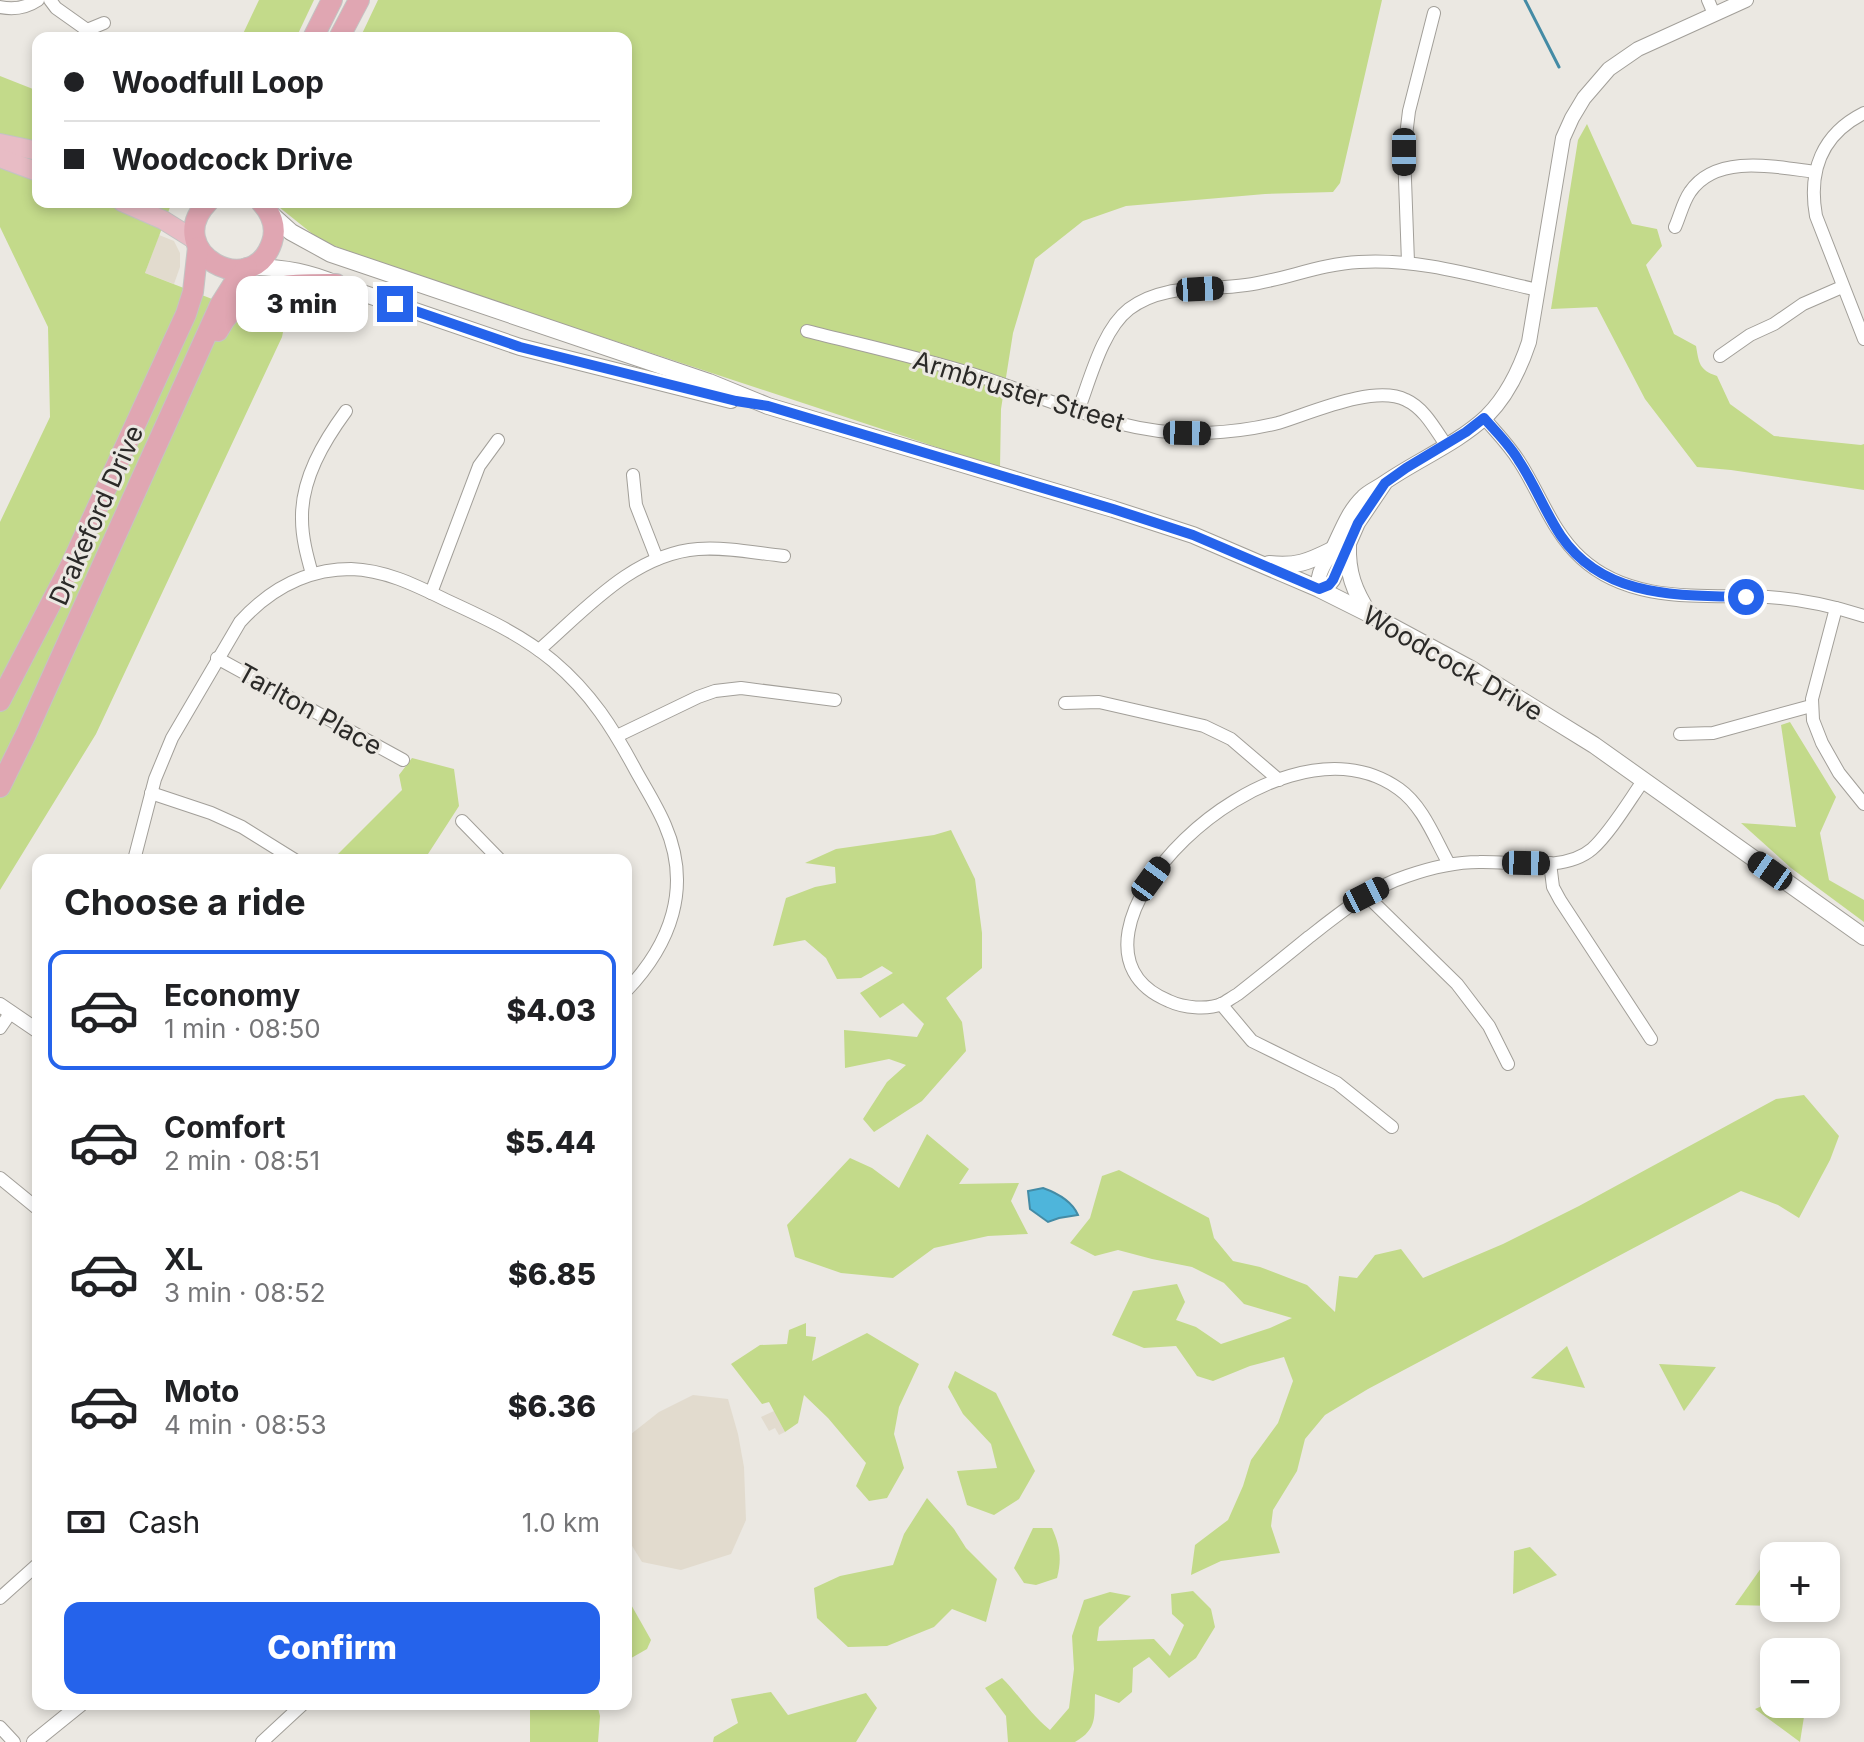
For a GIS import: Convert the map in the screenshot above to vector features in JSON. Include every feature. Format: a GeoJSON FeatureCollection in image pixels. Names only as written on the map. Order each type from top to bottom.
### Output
{"type":"FeatureCollection","features":[{"type":"Feature","properties":{"kind":"highway"},"geometry":{"type":"LineString","coordinates":[[316,32],[332,0]]}},
{"type":"Feature","properties":{"kind":"highway"},"geometry":{"type":"LineString","coordinates":[[342,32],[359,0]]}},
{"type":"Feature","properties":{"kind":"highway","name":"Drakeford Drive"},"geometry":{"type":"LineString","coordinates":[[0,701],[71,565],[186,314],[193,292],[196,220],[202,208]]}},
{"type":"Feature","properties":{"kind":"highway","name":"Drakeford Drive"},"geometry":{"type":"LineString","coordinates":[[0,787],[220,305],[232,286],[248,268],[266,255],[271,246],[274,235],[268,208]]}},
{"type":"Feature","properties":{"kind":"highway"},"geometry":{"type":"LineString","coordinates":[[197,243],[210,262],[222,268],[248,268]]}},
{"type":"Feature","properties":{"kind":"highway"},"geometry":{"type":"LineString","coordinates":[[195,358],[208,350],[229,314],[255,294],[289,284],[336,284]]}},
{"type":"Feature","properties":{"kind":"main road"},"geometry":{"type":"LineString","coordinates":[[0,143],[32,150]]}},
{"type":"Feature","properties":{"kind":"main road"},"geometry":{"type":"LineString","coordinates":[[0,158],[32,170]]}},
{"type":"Feature","properties":{"kind":"main road"},"geometry":{"type":"LineString","coordinates":[[136,208],[163,220],[197,243]]}},
{"type":"Feature","properties":{"kind":"main road","name":"Woodcock Drive"},"geometry":{"type":"LineString","coordinates":[[268,208],[291,232],[331,254],[709,382],[768,406],[1193,535],[1319,589],[1482,675],[1594,745],[1864,937]]}},
{"type":"Feature","properties":{"kind":"main road","name":"Woodcock Drive"},"geometry":{"type":"LineString","coordinates":[[248,268],[297,270],[317,275],[520,347],[736,401],[768,406]]}},
{"type":"Feature","properties":{"kind":"main road"},"geometry":{"type":"LineString","coordinates":[[1348,545],[1351,581],[1369,614]]}},
{"type":"Feature","properties":{"kind":"main road"},"geometry":{"type":"LineString","coordinates":[[1260,563],[1305,563],[1332,550]]}},
{"type":"Feature","properties":{"kind":"street"},"geometry":{"type":"LineString","coordinates":[[0,7],[16,9],[38,0]]}},
{"type":"Feature","properties":{"kind":"street"},"geometry":{"type":"LineString","coordinates":[[50,0],[84,32]]}},
{"type":"Feature","properties":{"kind":"street"},"geometry":{"type":"LineString","coordinates":[[1708,0],[1714,14]]}},
{"type":"Feature","properties":{"kind":"street"},"geometry":{"type":"LineString","coordinates":[[1385,483],[1358,523],[1333,580],[1319,589],[1320,571],[1343,523],[1363,497],[1484,418],[1510,387],[1522,365],[1529,342],[1563,138],[1584,98],[1605,73],[1627,56],[1746,0]]}},
{"type":"Feature","properties":{"kind":"street"},"geometry":{"type":"LineString","coordinates":[[1408,262],[1404,152],[1412,97],[1434,13]]}},
{"type":"Feature","properties":{"kind":"street"},"geometry":{"type":"LineString","coordinates":[[89,32],[104,23]]}},
{"type":"Feature","properties":{"kind":"street"},"geometry":{"type":"LineString","coordinates":[[1864,113],[1834,135],[1824,149],[1815,172],[1813,199],[1816,216],[1864,339]]}},
{"type":"Feature","properties":{"kind":"street"},"geometry":{"type":"LineString","coordinates":[[1675,227],[1690,191],[1717,171],[1749,164],[1815,172]]}},
{"type":"Feature","properties":{"kind":"street"},"geometry":{"type":"LineString","coordinates":[[1078,411],[1111,329],[1123,315],[1146,299],[1172,290],[1250,285],[1343,263],[1408,262],[1538,290]]}},
{"type":"Feature","properties":{"kind":"street"},"geometry":{"type":"LineString","coordinates":[[1720,356],[1803,304],[1842,287]]}},
{"type":"Feature","properties":{"kind":"street","name":"Armbruster Street"},"geometry":{"type":"LineString","coordinates":[[807,331],[936,363],[1104,420],[1170,432],[1240,430],[1275,423],[1365,396],[1389,394],[1404,398],[1416,406],[1446,445]]}},
{"type":"Feature","properties":{"kind":"street"},"geometry":{"type":"LineString","coordinates":[[312,574],[303,542],[302,519],[307,483],[325,440],[346,411]]}},
{"type":"Feature","properties":{"kind":"street"},"geometry":{"type":"LineString","coordinates":[[1484,418],[1520,461],[1565,542],[1581,559],[1611,579],[1658,593],[1771,597],[1864,616]]}},
{"type":"Feature","properties":{"kind":"street"},"geometry":{"type":"LineString","coordinates":[[431,593],[479,466],[498,440]]}},
{"type":"Feature","properties":{"kind":"street"},"geometry":{"type":"LineString","coordinates":[[633,475],[636,505],[657,559]]}},
{"type":"Feature","properties":{"kind":"street"},"geometry":{"type":"LineString","coordinates":[[539,650],[611,587],[657,559],[694,550],[719,549],[784,556]]}},
{"type":"Feature","properties":{"kind":"street"},"geometry":{"type":"LineString","coordinates":[[136,854],[151,793],[172,738],[240,622],[272,592],[312,574],[349,569],[374,571],[431,593],[512,632],[539,650],[593,700],[617,736],[665,826],[676,870],[674,909],[669,929],[650,963],[632,984]]}},
{"type":"Feature","properties":{"kind":"street"},"geometry":{"type":"LineString","coordinates":[[1836,608],[1811,706],[1822,743],[1839,773],[1864,804]]}},
{"type":"Feature","properties":{"kind":"street","name":"Tarlton Place"},"geometry":{"type":"LineString","coordinates":[[217,658],[403,760]]}},
{"type":"Feature","properties":{"kind":"street"},"geometry":{"type":"LineString","coordinates":[[617,736],[715,691],[741,688],[835,700]]}},
{"type":"Feature","properties":{"kind":"street"},"geometry":{"type":"LineString","coordinates":[[1065,703],[1099,702],[1204,726],[1231,739],[1279,780]]}},
{"type":"Feature","properties":{"kind":"street"},"geometry":{"type":"LineString","coordinates":[[1680,734],[1713,733],[1811,706]]}},
{"type":"Feature","properties":{"kind":"street"},"geometry":{"type":"LineString","coordinates":[[1449,864],[1416,806],[1386,780],[1356,770],[1310,770],[1279,780],[1224,808],[1188,835],[1151,879],[1137,904],[1129,925],[1129,959],[1135,974],[1158,997],[1193,1007],[1221,1004],[1238,994],[1340,912],[1366,895],[1407,876],[1449,864],[1550,863],[1579,857],[1602,838],[1643,781]]}},
{"type":"Feature","properties":{"kind":"street"},"geometry":{"type":"LineString","coordinates":[[151,793],[242,827],[285,854]]}},
{"type":"Feature","properties":{"kind":"street"},"geometry":{"type":"LineString","coordinates":[[462,821],[494,854]]}},
{"type":"Feature","properties":{"kind":"street"},"geometry":{"type":"LineString","coordinates":[[1550,863],[1553,887],[1560,900],[1651,1039]]}},
{"type":"Feature","properties":{"kind":"street"},"geometry":{"type":"LineString","coordinates":[[1366,895],[1457,984],[1489,1026],[1508,1064]]}},
{"type":"Feature","properties":{"kind":"street"},"geometry":{"type":"LineString","coordinates":[[1221,1004],[1252,1041],[1337,1083],[1392,1127]]}},
{"type":"Feature","properties":{"kind":"street"},"geometry":{"type":"LineString","coordinates":[[0,1028],[5,1008],[32,1027]]}},
{"type":"Feature","properties":{"kind":"street"},"geometry":{"type":"LineString","coordinates":[[0,1178],[32,1204]]}},
{"type":"Feature","properties":{"kind":"street"},"geometry":{"type":"LineString","coordinates":[[0,1598],[32,1569]]}},
{"type":"Feature","properties":{"kind":"street"},"geometry":{"type":"LineString","coordinates":[[34,1742],[74,1710]]}},
{"type":"Feature","properties":{"kind":"street"},"geometry":{"type":"LineString","coordinates":[[262,1742],[297,1710]]}},
{"type":"Feature","properties":{"kind":"street"},"geometry":{"type":"LineString","coordinates":[[0,1727],[14,1742]]}},
{"type":"Feature","properties":{"kind":"shaded area"},"geometry":{"type":"Polygon","coordinates":[[[159,235],[174,241],[180,253],[180,267],[174,284],[145,273],[159,235]]]}},
{"type":"Feature","properties":{"kind":"shaded area"},"geometry":{"type":"Polygon","coordinates":[[[693,1395],[728,1399],[744,1467],[746,1520],[731,1554],[681,1570],[642,1562],[632,1546],[632,1433],[659,1412],[693,1395]]]}},
{"type":"Feature","properties":{"kind":"shaded area"},"geometry":{"type":"Polygon","coordinates":[[[774,1411],[785,1432],[779,1435],[775,1428],[769,1431],[761,1417],[774,1411]]]}},
{"type":"Feature","properties":{"kind":"green space"},"geometry":{"type":"Polygon","coordinates":[[[259,0],[314,0],[299,32],[244,32],[259,0]]]}},
{"type":"Feature","properties":{"kind":"green space"},"geometry":{"type":"Polygon","coordinates":[[[378,0],[1382,0],[1340,183],[1333,192],[1265,194],[1126,206],[1083,221],[1035,259],[1013,333],[1001,409],[1000,468],[375,262],[320,240],[280,208],[632,208],[632,32],[363,32],[378,0]]]}},
{"type":"Feature","properties":{"kind":"green space"},"geometry":{"type":"Polygon","coordinates":[[[0,76],[32,89],[32,208],[170,208],[145,273],[284,327],[96,734],[0,890],[0,522],[50,417],[48,327],[0,227],[0,76]]]}},
{"type":"Feature","properties":{"kind":"green space"},"geometry":{"type":"Polygon","coordinates":[[[1587,124],[1632,224],[1657,229],[1662,246],[1646,265],[1674,334],[1696,346],[1701,365],[1717,376],[1730,404],[1774,436],[1864,444],[1864,490],[1697,467],[1645,399],[1597,307],[1551,309],[1578,140],[1587,124]]]}},
{"type":"Feature","properties":{"kind":"green space"},"geometry":{"type":"Polygon","coordinates":[[[1790,722],[1836,797],[1820,833],[1829,880],[1864,900],[1864,922],[1791,868],[1741,823],[1796,827],[1781,725],[1790,722]]]}},
{"type":"Feature","properties":{"kind":"green space"},"geometry":{"type":"Polygon","coordinates":[[[412,758],[454,769],[459,806],[428,854],[338,854],[402,790],[399,775],[412,758]]]}},
{"type":"Feature","properties":{"kind":"green space"},"geometry":{"type":"Polygon","coordinates":[[[951,830],[975,879],[982,933],[982,968],[946,998],[962,1022],[966,1051],[922,1101],[874,1132],[863,1119],[887,1082],[906,1065],[889,1059],[845,1068],[844,1030],[917,1037],[924,1024],[903,1003],[880,1018],[860,993],[893,973],[882,966],[861,978],[837,979],[826,958],[805,940],[773,946],[786,898],[836,883],[835,867],[805,863],[836,849],[951,830]]]}},
{"type":"Feature","properties":{"kind":"green space"},"geometry":{"type":"Polygon","coordinates":[[[1804,1095],[1839,1136],[1830,1160],[1799,1218],[1778,1205],[1741,1191],[1368,1389],[1325,1415],[1305,1439],[1297,1471],[1273,1510],[1271,1526],[1280,1553],[1221,1561],[1191,1575],[1195,1545],[1228,1520],[1251,1460],[1278,1423],[1293,1381],[1284,1357],[1213,1381],[1197,1376],[1176,1346],[1144,1348],[1112,1335],[1133,1291],[1177,1284],[1185,1302],[1176,1320],[1196,1327],[1221,1344],[1292,1318],[1244,1304],[1224,1283],[1192,1267],[1118,1250],[1095,1256],[1070,1243],[1090,1218],[1102,1176],[1119,1170],[1209,1218],[1214,1238],[1233,1261],[1260,1267],[1307,1285],[1335,1312],[1339,1276],[1357,1278],[1375,1255],[1401,1249],[1423,1278],[1503,1244],[1579,1206],[1776,1099],[1804,1095]]]}},
{"type":"Feature","properties":{"kind":"green space"},"geometry":{"type":"Polygon","coordinates":[[[927,1134],[969,1169],[959,1184],[1019,1183],[1011,1201],[1028,1234],[988,1236],[934,1248],[893,1278],[841,1273],[795,1257],[787,1225],[850,1158],[872,1168],[899,1188],[927,1134]]]}},
{"type":"Feature","properties":{"kind":"green space"},"geometry":{"type":"Polygon","coordinates":[[[806,1323],[806,1336],[816,1337],[812,1361],[867,1333],[919,1364],[899,1407],[894,1434],[904,1468],[887,1498],[869,1501],[856,1486],[866,1463],[804,1395],[798,1423],[785,1432],[769,1402],[762,1404],[731,1364],[760,1345],[787,1344],[789,1330],[806,1323]]]}},
{"type":"Feature","properties":{"kind":"green space"},"geometry":{"type":"Polygon","coordinates":[[[1567,1346],[1585,1388],[1531,1378],[1567,1346]]]}},
{"type":"Feature","properties":{"kind":"green space"},"geometry":{"type":"Polygon","coordinates":[[[1659,1364],[1716,1367],[1684,1411],[1659,1364]]]}},
{"type":"Feature","properties":{"kind":"green space"},"geometry":{"type":"Polygon","coordinates":[[[955,1371],[996,1393],[1035,1471],[1019,1499],[994,1515],[967,1505],[957,1471],[997,1468],[991,1444],[963,1414],[948,1387],[955,1371]]]}},
{"type":"Feature","properties":{"kind":"green space"},"geometry":{"type":"Polygon","coordinates":[[[927,1498],[966,1548],[997,1579],[986,1622],[952,1609],[934,1627],[887,1646],[848,1647],[817,1618],[814,1588],[840,1576],[893,1565],[904,1534],[927,1498]]]}},
{"type":"Feature","properties":{"kind":"green space"},"geometry":{"type":"Polygon","coordinates":[[[1033,1528],[1052,1528],[1060,1559],[1057,1578],[1036,1585],[1024,1583],[1014,1568],[1033,1528]]]}},
{"type":"Feature","properties":{"kind":"green space"},"geometry":{"type":"Polygon","coordinates":[[[1530,1547],[1557,1575],[1513,1594],[1514,1551],[1530,1547]]]}},
{"type":"Feature","properties":{"kind":"green space"},"geometry":{"type":"Polygon","coordinates":[[[1760,1570],[1760,1606],[1735,1605],[1760,1570]]]}},
{"type":"Feature","properties":{"kind":"green space"},"geometry":{"type":"Polygon","coordinates":[[[1193,1591],[1211,1609],[1215,1627],[1196,1658],[1169,1678],[1149,1657],[1133,1668],[1132,1692],[1119,1703],[1095,1694],[1091,1727],[1075,1742],[1008,1742],[1006,1716],[985,1688],[1002,1678],[1050,1730],[1069,1708],[1074,1669],[1072,1636],[1084,1600],[1110,1592],[1131,1596],[1099,1627],[1097,1641],[1154,1639],[1170,1656],[1184,1625],[1172,1614],[1171,1594],[1193,1591]]]}},
{"type":"Feature","properties":{"kind":"green space"},"geometry":{"type":"Polygon","coordinates":[[[632,1606],[651,1640],[647,1649],[632,1658],[632,1606]]]}},
{"type":"Feature","properties":{"kind":"green space"},"geometry":{"type":"Polygon","coordinates":[[[771,1692],[788,1715],[866,1693],[877,1708],[856,1742],[713,1742],[714,1737],[738,1723],[731,1699],[771,1692]]]}},
{"type":"Feature","properties":{"kind":"green space"},"geometry":{"type":"Polygon","coordinates":[[[530,1710],[598,1710],[598,1742],[530,1742],[530,1710]]]}},
{"type":"Feature","properties":{"kind":"green space"},"geometry":{"type":"Polygon","coordinates":[[[1767,1718],[1804,1718],[1800,1742],[1767,1718]]]}},
{"type":"Feature","properties":{"kind":"water"},"geometry":{"type":"Polygon","coordinates":[[[1043,1188],[1064,1198],[1078,1215],[1048,1222],[1030,1209],[1028,1191],[1043,1188]]]}},
{"type":"Feature","properties":{"kind":"waterway"},"geometry":{"type":"LineString","coordinates":[[1525,0],[1559,67]]}},
{"type":"Feature","properties":{"kind":"route"},"geometry":{"type":"LineString","coordinates":[[395,304],[520,347],[736,401],[768,406],[1113,509],[1193,535],[1319,589],[1333,580],[1358,523],[1385,483],[1484,418],[1520,461],[1565,542],[1600,573],[1634,588],[1658,593],[1746,597]]}}]}
